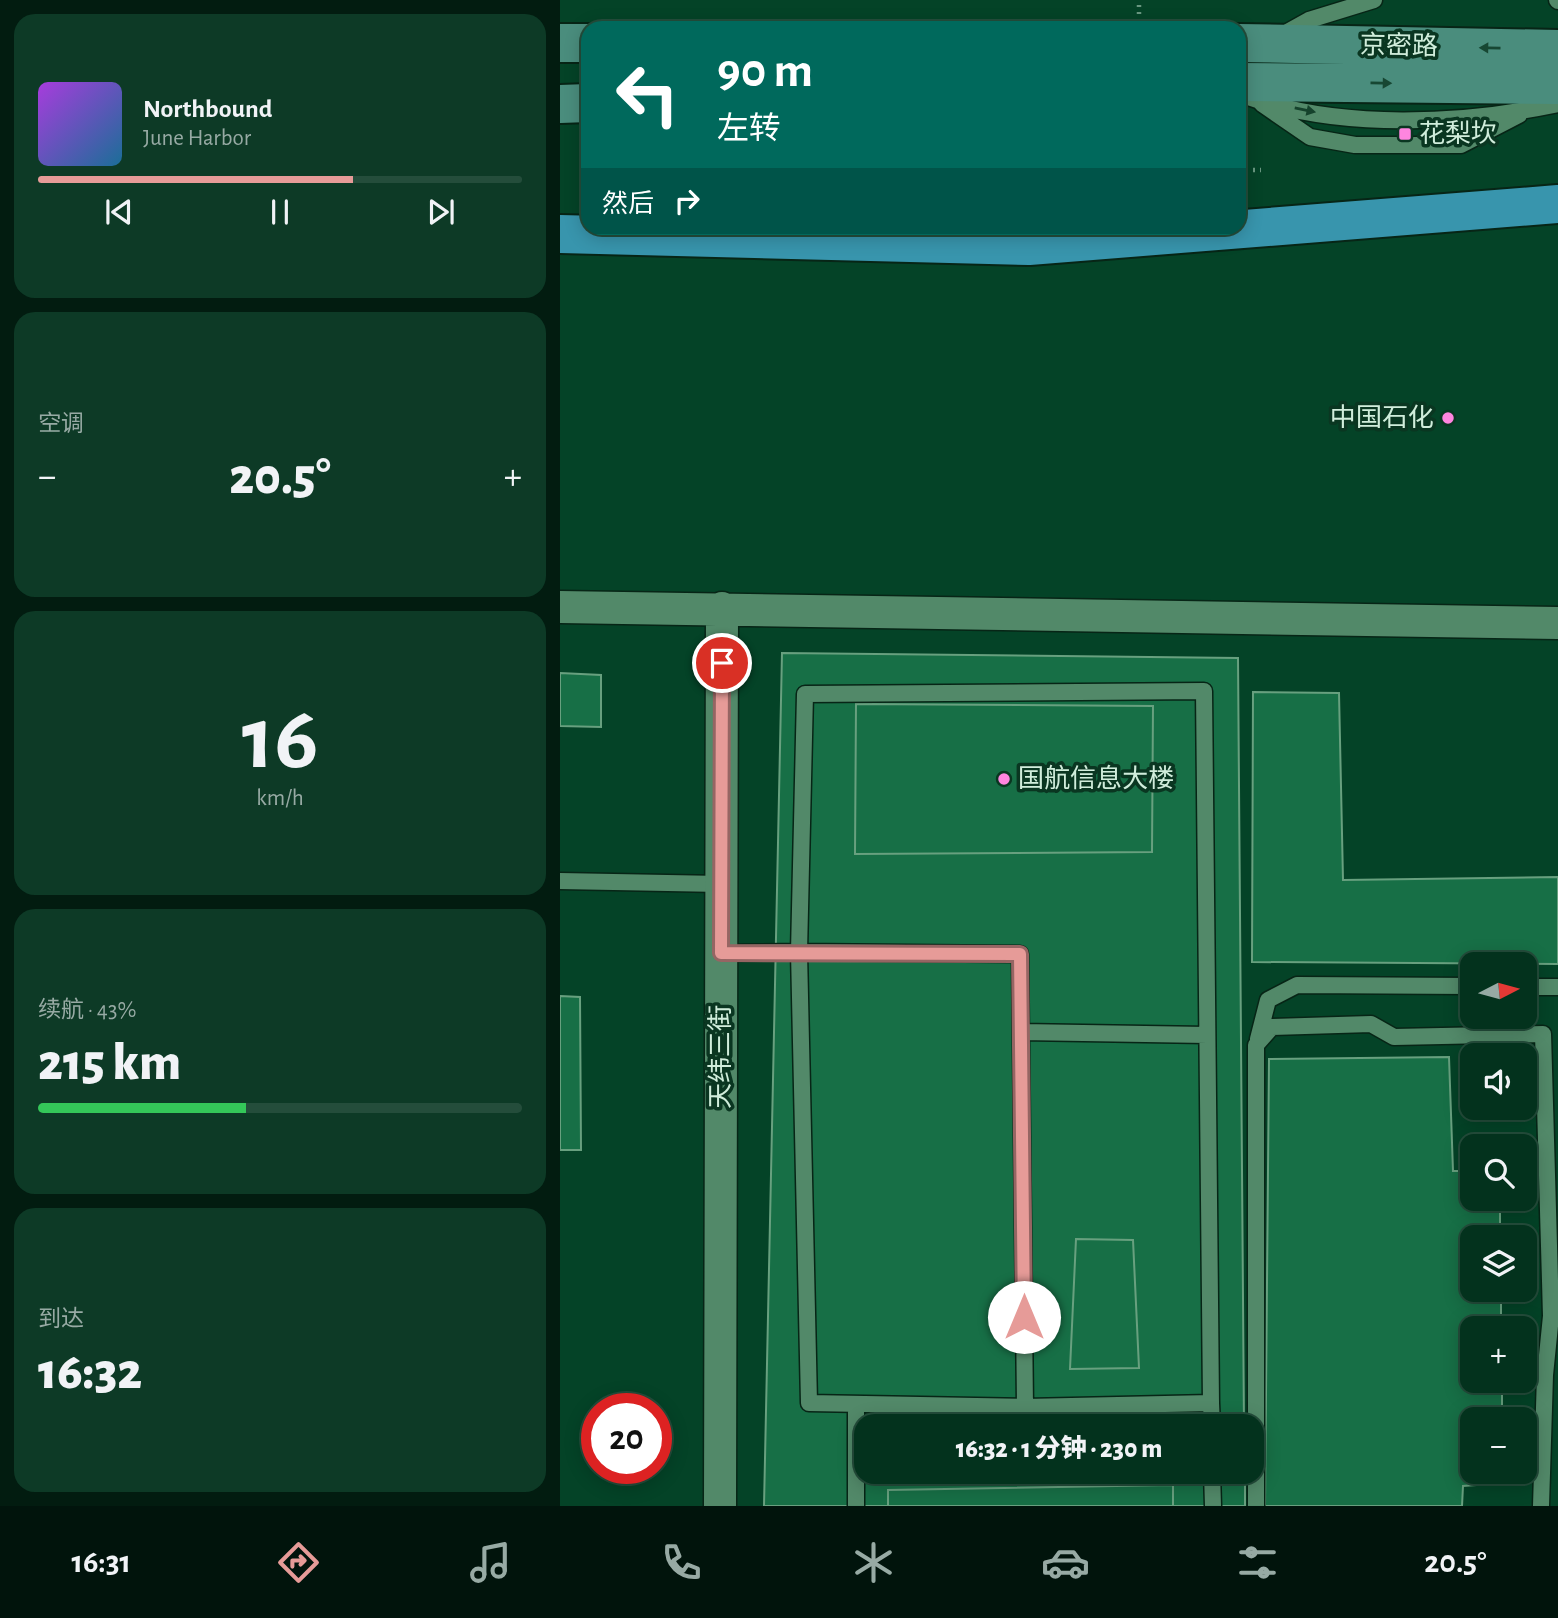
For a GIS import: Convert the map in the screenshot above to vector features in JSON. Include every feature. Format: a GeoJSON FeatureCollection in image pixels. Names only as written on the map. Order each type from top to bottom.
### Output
{"type":"FeatureCollection","features":[{"type":"Feature","properties":{"kind":"highway"},"geometry":{"type":"LineString","coordinates":[[1246,229],[1558,204]]}},
{"type":"Feature","properties":{"kind":"highway"},"geometry":{"type":"LineString","coordinates":[[560,234],[581,235]]}},
{"type":"Feature","properties":{"kind":"highway"},"geometry":{"type":"LineString","coordinates":[[599,235],[1030,246],[1168,235]]}},
{"type":"Feature","properties":{"kind":"main road"},"geometry":{"type":"LineString","coordinates":[[560,43],[581,43]]}},
{"type":"Feature","properties":{"kind":"main road","name":"京密路"},"geometry":{"type":"LineString","coordinates":[[1254,43],[1558,49]]}},
{"type":"Feature","properties":{"kind":"main road","name":"京密路"},"geometry":{"type":"LineString","coordinates":[[1246,91],[1558,85]]}},
{"type":"Feature","properties":{"kind":"main road"},"geometry":{"type":"LineString","coordinates":[[560,104],[581,103]]}},
{"type":"Feature","properties":{"kind":"street"},"geometry":{"type":"LineString","coordinates":[[560,607],[1558,623]]}},
{"type":"Feature","properties":{"kind":"street","name":"天纬三街"},"geometry":{"type":"LineString","coordinates":[[720,1506],[722,608]]}},
{"type":"Feature","properties":{"kind":"lane"},"geometry":{"type":"LineString","coordinates":[[1309,20],[1327,0]]}},
{"type":"Feature","properties":{"kind":"lane"},"geometry":{"type":"LineString","coordinates":[[1254,43],[1309,20],[1374,0]]}},
{"type":"Feature","properties":{"kind":"lane"},"geometry":{"type":"LineString","coordinates":[[1246,92],[1310,137],[1355,145],[1461,145],[1527,110]]}},
{"type":"Feature","properties":{"kind":"lane"},"geometry":{"type":"LineString","coordinates":[[1246,92],[1340,117],[1454,119],[1558,104]]}},
{"type":"Feature","properties":{"kind":"lane"},"geometry":{"type":"LineString","coordinates":[[1211,1403],[1025,1407],[809,1404],[799,952],[805,694],[1204,691],[1211,1414]]}},
{"type":"Feature","properties":{"kind":"lane"},"geometry":{"type":"LineString","coordinates":[[560,881],[721,884]]}},
{"type":"Feature","properties":{"kind":"lane"},"geometry":{"type":"LineString","coordinates":[[721,953],[1020,954],[1025,1407]]}},
{"type":"Feature","properties":{"kind":"lane"},"geometry":{"type":"LineString","coordinates":[[1256,1506],[1256,1045],[1268,1000],[1297,985],[1460,986]]}},
{"type":"Feature","properties":{"kind":"lane"},"geometry":{"type":"LineString","coordinates":[[1537,987],[1558,987]]}},
{"type":"Feature","properties":{"kind":"lane"},"geometry":{"type":"LineString","coordinates":[[1256,1045],[1272,1027],[1371,1024],[1394,1037],[1543,1034],[1555,1316],[1545,1375],[1541,1506]]}},
{"type":"Feature","properties":{"kind":"lane"},"geometry":{"type":"LineString","coordinates":[[1021,1032],[1207,1035]]}},
{"type":"Feature","properties":{"kind":"lane"},"geometry":{"type":"LineString","coordinates":[[856,1404],[856,1506]]}},
{"type":"Feature","properties":{"kind":"lane"},"geometry":{"type":"LineString","coordinates":[[1212,1484],[1213,1506]]}},
{"type":"Feature","properties":{"kind":"path"},"geometry":{"type":"LineString","coordinates":[[1139,0],[1139,21]]}},
{"type":"Feature","properties":{"kind":"path"},"geometry":{"type":"LineString","coordinates":[[1246,170],[1261,170]]}},
{"type":"Feature","properties":{"kind":"building"},"geometry":{"type":"Polygon","coordinates":[[[782,653],[1238,658],[1244,1414],[854,1414],[854,1484],[1245,1484],[1245,1506],[764,1506],[782,653]]]}},
{"type":"Feature","properties":{"kind":"building"},"geometry":{"type":"Polygon","coordinates":[[[560,673],[601,675],[601,727],[560,726],[560,673]]]}},
{"type":"Feature","properties":{"kind":"building"},"geometry":{"type":"Polygon","coordinates":[[[1253,692],[1339,693],[1343,880],[1558,877],[1558,964],[1537,964],[1537,952],[1460,952],[1460,963],[1252,962],[1253,692]]]}},
{"type":"Feature","properties":{"kind":"building","name":"国航信息大楼"},"geometry":{"type":"Polygon","coordinates":[[[856,704],[1153,706],[1152,852],[855,854],[856,704]]]}},
{"type":"Feature","properties":{"kind":"building"},"geometry":{"type":"Polygon","coordinates":[[[560,996],[580,997],[581,1150],[560,1150],[560,996]]]}},
{"type":"Feature","properties":{"kind":"building"},"geometry":{"type":"Polygon","coordinates":[[[1449,1057],[1453,1171],[1460,1171],[1460,1211],[1500,1211],[1500,1225],[1460,1225],[1460,1302],[1501,1302],[1501,1316],[1460,1316],[1460,1393],[1502,1393],[1502,1407],[1460,1407],[1460,1484],[1490,1484],[1463,1486],[1462,1506],[1265,1506],[1269,1059],[1449,1057]]]}},
{"type":"Feature","properties":{"kind":"building"},"geometry":{"type":"Polygon","coordinates":[[[1076,1239],[1133,1240],[1139,1368],[1070,1369],[1076,1239]]]}},
{"type":"Feature","properties":{"kind":"building"},"geometry":{"type":"Polygon","coordinates":[[[1173,1485],[1173,1506],[888,1506],[888,1490],[1173,1485]]]}},
{"type":"Feature","properties":{"kind":"place","name":"花梨坎"},"geometry":{"type":"Point","coordinates":[1405,134]}},
{"type":"Feature","properties":{"kind":"place","name":"中国石化"},"geometry":{"type":"Point","coordinates":[1448,418]}},
{"type":"Feature","properties":{"kind":"place","name":"国航信息大楼"},"geometry":{"type":"Point","coordinates":[1004,779]}},
{"type":"Feature","properties":{"kind":"route"},"geometry":{"type":"LineString","coordinates":[[722,663],[721,953],[1020,954],[1024,1317]]}}]}
